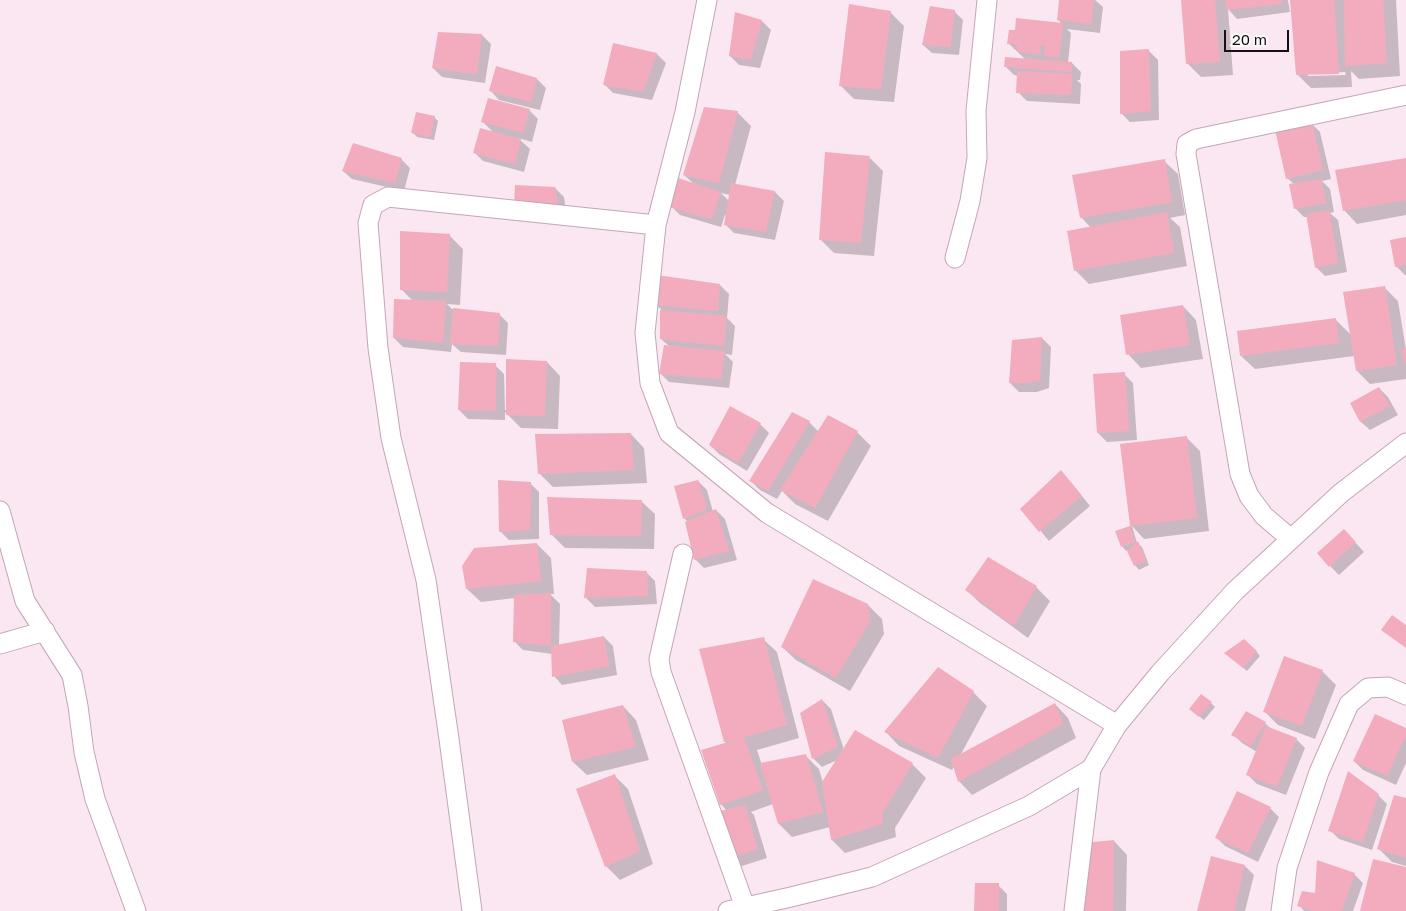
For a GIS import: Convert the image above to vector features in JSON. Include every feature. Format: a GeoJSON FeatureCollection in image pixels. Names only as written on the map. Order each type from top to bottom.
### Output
{"type":"FeatureCollection","features":[{"type":"Feature","properties":{"kind":"street"},"geometry":{"type":"LineString","coordinates":[[708,0],[686,112],[656,225],[645,333],[650,382],[669,434],[767,513],[1117,726]]}},
{"type":"Feature","properties":{"kind":"street"},"geometry":{"type":"LineString","coordinates":[[955,258],[970,201],[977,158],[976,111],[987,0]]}},
{"type":"Feature","properties":{"kind":"street"},"geometry":{"type":"LineString","coordinates":[[1291,539],[1264,516],[1249,496],[1240,474],[1186,154],[1187,144],[1196,139],[1406,95]]}},
{"type":"Feature","properties":{"kind":"street"},"geometry":{"type":"LineString","coordinates":[[472,911],[426,580],[391,438],[378,348],[368,223],[373,205],[388,197],[656,225]]}},
{"type":"Feature","properties":{"kind":"street"},"geometry":{"type":"LineString","coordinates":[[1074,911],[1091,769],[1117,726],[1160,673],[1235,591],[1341,493],[1406,444]]}},
{"type":"Feature","properties":{"kind":"street"},"geometry":{"type":"LineString","coordinates":[[0,511],[25,601],[72,676],[84,752],[95,799],[136,911]]}},
{"type":"Feature","properties":{"kind":"street"},"geometry":{"type":"LineString","coordinates":[[683,554],[659,659],[661,672],[736,909],[791,898],[872,877],[1030,806],[1091,769]]}},
{"type":"Feature","properties":{"kind":"street"},"geometry":{"type":"LineString","coordinates":[[0,644],[45,631]]}},
{"type":"Feature","properties":{"kind":"street"},"geometry":{"type":"LineString","coordinates":[[1281,911],[1287,868],[1319,772],[1349,704],[1368,688],[1388,687],[1406,695]]}},
{"type":"Feature","properties":{"kind":"building"},"geometry":{"type":"Polygon","coordinates":[[[1059,0],[1094,0],[1091,24],[1057,20],[1059,0]]]}},
{"type":"Feature","properties":{"kind":"building"},"geometry":{"type":"Polygon","coordinates":[[[1181,0],[1215,0],[1220,62],[1186,64],[1181,0]]]}},
{"type":"Feature","properties":{"kind":"building"},"geometry":{"type":"Polygon","coordinates":[[[1225,0],[1281,0],[1282,4],[1227,10],[1225,0]]]}},
{"type":"Feature","properties":{"kind":"building"},"geometry":{"type":"Polygon","coordinates":[[[1290,0],[1334,0],[1339,74],[1296,75],[1290,0]]]}},
{"type":"Feature","properties":{"kind":"building"},"geometry":{"type":"Polygon","coordinates":[[[1344,0],[1383,0],[1387,63],[1345,66],[1344,0]]]}},
{"type":"Feature","properties":{"kind":"building"},"geometry":{"type":"Polygon","coordinates":[[[849,4],[891,11],[881,89],[839,86],[849,4]]]}},
{"type":"Feature","properties":{"kind":"building"},"geometry":{"type":"Polygon","coordinates":[[[930,6],[955,10],[950,47],[922,45],[930,6]]]}},
{"type":"Feature","properties":{"kind":"building"},"geometry":{"type":"Polygon","coordinates":[[[735,12],[762,20],[751,60],[729,56],[735,12]]]}},
{"type":"Feature","properties":{"kind":"building"},"geometry":{"type":"Polygon","coordinates":[[[1016,18],[1063,23],[1059,58],[1044,56],[1045,46],[1041,45],[1040,54],[1017,52],[1017,45],[1007,44],[1009,30],[1015,30],[1016,18]]]}},
{"type":"Feature","properties":{"kind":"building"},"geometry":{"type":"Polygon","coordinates":[[[438,32],[482,34],[477,74],[432,68],[438,32]]]}},
{"type":"Feature","properties":{"kind":"building"},"geometry":{"type":"Polygon","coordinates":[[[613,43],[657,53],[643,92],[603,85],[613,43]]]}},
{"type":"Feature","properties":{"kind":"building"},"geometry":{"type":"Polygon","coordinates":[[[1149,49],[1151,111],[1120,114],[1120,51],[1149,49]]]}},
{"type":"Feature","properties":{"kind":"building"},"geometry":{"type":"Polygon","coordinates":[[[1005,57],[1072,62],[1072,72],[1004,67],[1005,57]]]}},
{"type":"Feature","properties":{"kind":"building"},"geometry":{"type":"Polygon","coordinates":[[[496,66],[537,78],[531,102],[489,91],[496,66]]]}},
{"type":"Feature","properties":{"kind":"building"},"geometry":{"type":"Polygon","coordinates":[[[1017,71],[1072,74],[1071,95],[1016,93],[1017,71]]]}},
{"type":"Feature","properties":{"kind":"building"},"geometry":{"type":"Polygon","coordinates":[[[488,98],[530,109],[523,133],[481,122],[488,98]]]}},
{"type":"Feature","properties":{"kind":"building"},"geometry":{"type":"Polygon","coordinates":[[[704,107],[738,111],[719,183],[683,175],[704,107]]]}},
{"type":"Feature","properties":{"kind":"building"},"geometry":{"type":"Polygon","coordinates":[[[416,112],[435,116],[430,137],[411,133],[416,112]]]}},
{"type":"Feature","properties":{"kind":"building"},"geometry":{"type":"Polygon","coordinates":[[[1312,122],[1323,170],[1286,179],[1275,130],[1312,122]]]}},
{"type":"Feature","properties":{"kind":"building"},"geometry":{"type":"Polygon","coordinates":[[[480,128],[521,139],[515,164],[473,153],[480,128]]]}},
{"type":"Feature","properties":{"kind":"building"},"geometry":{"type":"Polygon","coordinates":[[[353,143],[402,158],[395,183],[342,171],[353,143]]]}},
{"type":"Feature","properties":{"kind":"building"},"geometry":{"type":"Polygon","coordinates":[[[825,152],[870,156],[861,243],[819,240],[825,152]]]}},
{"type":"Feature","properties":{"kind":"building"},"geometry":{"type":"Polygon","coordinates":[[[1406,158],[1406,200],[1343,211],[1335,170],[1406,158]]]}},
{"type":"Feature","properties":{"kind":"building"},"geometry":{"type":"Polygon","coordinates":[[[1165,159],[1172,202],[1080,218],[1072,175],[1165,159]]]}},
{"type":"Feature","properties":{"kind":"building"},"geometry":{"type":"Polygon","coordinates":[[[678,178],[721,192],[712,219],[669,207],[678,178]]]}},
{"type":"Feature","properties":{"kind":"building"},"geometry":{"type":"Polygon","coordinates":[[[1321,179],[1326,203],[1294,209],[1289,184],[1321,179]]]}},
{"type":"Feature","properties":{"kind":"building"},"geometry":{"type":"Polygon","coordinates":[[[731,183],[775,191],[766,232],[724,225],[731,183]]]}},
{"type":"Feature","properties":{"kind":"building"},"geometry":{"type":"Polygon","coordinates":[[[515,185],[555,187],[559,209],[514,204],[515,185]]]}},
{"type":"Feature","properties":{"kind":"building"},"geometry":{"type":"Polygon","coordinates":[[[1329,210],[1338,263],[1315,268],[1306,214],[1329,210]]]}},
{"type":"Feature","properties":{"kind":"building"},"geometry":{"type":"Polygon","coordinates":[[[1167,212],[1174,253],[1074,271],[1067,231],[1167,212]]]}},
{"type":"Feature","properties":{"kind":"building"},"geometry":{"type":"Polygon","coordinates":[[[400,231],[450,234],[447,292],[400,290],[400,231]]]}},
{"type":"Feature","properties":{"kind":"building"},"geometry":{"type":"Polygon","coordinates":[[[1406,237],[1406,265],[1395,267],[1390,240],[1406,237]]]}},
{"type":"Feature","properties":{"kind":"building"},"geometry":{"type":"Polygon","coordinates":[[[657,275],[720,284],[718,311],[655,305],[657,275]]]}},
{"type":"Feature","properties":{"kind":"building"},"geometry":{"type":"Polygon","coordinates":[[[1385,286],[1397,365],[1356,371],[1343,292],[1385,286]]]}},
{"type":"Feature","properties":{"kind":"building"},"geometry":{"type":"Polygon","coordinates":[[[394,299],[446,301],[443,343],[393,338],[394,299]]]}},
{"type":"Feature","properties":{"kind":"building"},"geometry":{"type":"Polygon","coordinates":[[[1183,305],[1190,345],[1126,355],[1120,315],[1183,305]]]}},
{"type":"Feature","properties":{"kind":"building"},"geometry":{"type":"Polygon","coordinates":[[[453,308],[500,313],[498,346],[450,344],[453,308]]]}},
{"type":"Feature","properties":{"kind":"building"},"geometry":{"type":"Polygon","coordinates":[[[660,310],[727,316],[724,346],[660,339],[660,310]]]}},
{"type":"Feature","properties":{"kind":"building"},"geometry":{"type":"Polygon","coordinates":[[[1336,318],[1339,343],[1240,356],[1237,331],[1336,318]]]}},
{"type":"Feature","properties":{"kind":"building"},"geometry":{"type":"Polygon","coordinates":[[[1042,337],[1040,380],[1027,383],[1009,383],[1012,340],[1042,337]]]}},
{"type":"Feature","properties":{"kind":"building"},"geometry":{"type":"Polygon","coordinates":[[[664,345],[725,351],[721,379],[659,374],[664,345]]]}},
{"type":"Feature","properties":{"kind":"building"},"geometry":{"type":"Polygon","coordinates":[[[1406,348],[1406,364],[1405,364],[1401,350],[1406,348]]]}},
{"type":"Feature","properties":{"kind":"building"},"geometry":{"type":"Polygon","coordinates":[[[506,359],[547,361],[545,416],[506,415],[506,359]]]}},
{"type":"Feature","properties":{"kind":"building"},"geometry":{"type":"Polygon","coordinates":[[[460,362],[496,363],[496,411],[458,410],[460,362]]]}},
{"type":"Feature","properties":{"kind":"building"},"geometry":{"type":"Polygon","coordinates":[[[1125,372],[1129,431],[1097,433],[1093,374],[1125,372]]]}},
{"type":"Feature","properties":{"kind":"building"},"geometry":{"type":"Polygon","coordinates":[[[1379,387],[1390,406],[1360,422],[1350,403],[1379,387]]]}},
{"type":"Feature","properties":{"kind":"building"},"geometry":{"type":"Polygon","coordinates":[[[730,406],[761,423],[738,463],[709,445],[730,406]]]}},
{"type":"Feature","properties":{"kind":"building"},"geometry":{"type":"Polygon","coordinates":[[[792,412],[810,421],[768,491],[749,481],[792,412]]]}},
{"type":"Feature","properties":{"kind":"building"},"geometry":{"type":"Polygon","coordinates":[[[828,415],[858,431],[815,508],[780,490],[828,415]]]}},
{"type":"Feature","properties":{"kind":"building"},"geometry":{"type":"Polygon","coordinates":[[[631,433],[634,470],[538,474],[535,434],[631,433]]]}},
{"type":"Feature","properties":{"kind":"building"},"geometry":{"type":"Polygon","coordinates":[[[1187,436],[1197,518],[1130,526],[1120,444],[1187,436]]]}},
{"type":"Feature","properties":{"kind":"building"},"geometry":{"type":"Polygon","coordinates":[[[1061,470],[1082,496],[1039,532],[1020,509],[1061,470]]]}},
{"type":"Feature","properties":{"kind":"building"},"geometry":{"type":"Polygon","coordinates":[[[498,480],[531,482],[530,530],[499,532],[498,480]]]}},
{"type":"Feature","properties":{"kind":"building"},"geometry":{"type":"Polygon","coordinates":[[[698,480],[707,509],[683,519],[674,486],[698,480]]]}},
{"type":"Feature","properties":{"kind":"building"},"geometry":{"type":"Polygon","coordinates":[[[547,497],[642,500],[641,536],[550,535],[547,497]]]}},
{"type":"Feature","properties":{"kind":"building"},"geometry":{"type":"Polygon","coordinates":[[[716,509],[729,551],[694,560],[685,522],[716,509]]]}},
{"type":"Feature","properties":{"kind":"building"},"geometry":{"type":"Polygon","coordinates":[[[1130,526],[1135,542],[1121,547],[1115,531],[1130,526]]]}},
{"type":"Feature","properties":{"kind":"building"},"geometry":{"type":"Polygon","coordinates":[[[1344,529],[1356,542],[1329,567],[1317,553],[1344,529]]]}},
{"type":"Feature","properties":{"kind":"building"},"geometry":{"type":"Polygon","coordinates":[[[1138,541],[1146,561],[1134,566],[1127,551],[1138,541]]]}},
{"type":"Feature","properties":{"kind":"building"},"geometry":{"type":"Polygon","coordinates":[[[537,543],[541,581],[466,589],[462,566],[474,548],[537,543]]]}},
{"type":"Feature","properties":{"kind":"building"},"geometry":{"type":"Polygon","coordinates":[[[988,557],[1037,586],[1014,626],[965,590],[988,557]]]}},
{"type":"Feature","properties":{"kind":"building"},"geometry":{"type":"Polygon","coordinates":[[[587,568],[647,571],[648,596],[584,598],[587,568]]]}},
{"type":"Feature","properties":{"kind":"building"},"geometry":{"type":"Polygon","coordinates":[[[813,579],[868,604],[871,620],[836,678],[781,647],[813,579]]]}},
{"type":"Feature","properties":{"kind":"building"},"geometry":{"type":"Polygon","coordinates":[[[551,593],[551,646],[513,642],[514,595],[551,593]]]}},
{"type":"Feature","properties":{"kind":"building"},"geometry":{"type":"Polygon","coordinates":[[[1392,615],[1406,625],[1406,648],[1381,630],[1392,615]]]}},
{"type":"Feature","properties":{"kind":"building"},"geometry":{"type":"Polygon","coordinates":[[[604,636],[609,666],[552,677],[551,646],[604,636]]]}},
{"type":"Feature","properties":{"kind":"building"},"geometry":{"type":"Polygon","coordinates":[[[764,637],[787,725],[744,737],[763,790],[720,805],[701,750],[735,740],[724,742],[699,649],[764,637]]]}},
{"type":"Feature","properties":{"kind":"building"},"geometry":{"type":"Polygon","coordinates":[[[1244,639],[1257,651],[1243,668],[1224,653],[1244,639]]]}},
{"type":"Feature","properties":{"kind":"building"},"geometry":{"type":"Polygon","coordinates":[[[1284,656],[1323,670],[1302,726],[1263,712],[1284,656]]]}},
{"type":"Feature","properties":{"kind":"building"},"geometry":{"type":"Polygon","coordinates":[[[938,667],[974,691],[938,758],[884,732],[938,667]]]}},
{"type":"Feature","properties":{"kind":"building"},"geometry":{"type":"Polygon","coordinates":[[[1201,694],[1212,702],[1199,717],[1189,709],[1201,694]]]}},
{"type":"Feature","properties":{"kind":"building"},"geometry":{"type":"Polygon","coordinates":[[[822,699],[838,747],[812,759],[800,713],[822,699]]]}},
{"type":"Feature","properties":{"kind":"building"},"geometry":{"type":"Polygon","coordinates":[[[1055,703],[1063,724],[958,782],[951,759],[1055,703]]]}},
{"type":"Feature","properties":{"kind":"building"},"geometry":{"type":"Polygon","coordinates":[[[623,705],[636,747],[572,762],[562,720],[623,705]]]}},
{"type":"Feature","properties":{"kind":"building"},"geometry":{"type":"Polygon","coordinates":[[[1246,711],[1266,722],[1251,746],[1231,735],[1246,711]]]}},
{"type":"Feature","properties":{"kind":"building"},"geometry":{"type":"Polygon","coordinates":[[[1375,714],[1406,728],[1406,735],[1387,776],[1353,761],[1375,714]]]}},
{"type":"Feature","properties":{"kind":"building"},"geometry":{"type":"Polygon","coordinates":[[[1266,726],[1297,738],[1277,787],[1246,775],[1266,726]]]}},
{"type":"Feature","properties":{"kind":"building"},"geometry":{"type":"Polygon","coordinates":[[[855,730],[913,763],[882,814],[883,824],[831,840],[822,782],[855,730]]]}},
{"type":"Feature","properties":{"kind":"building"},"geometry":{"type":"Polygon","coordinates":[[[806,754],[823,812],[778,824],[760,763],[806,754]]]}},
{"type":"Feature","properties":{"kind":"building"},"geometry":{"type":"Polygon","coordinates":[[[1348,771],[1379,794],[1363,842],[1328,831],[1348,771]]]}},
{"type":"Feature","properties":{"kind":"building"},"geometry":{"type":"Polygon","coordinates":[[[615,774],[640,851],[605,867],[576,789],[615,774]]]}},
{"type":"Feature","properties":{"kind":"building"},"geometry":{"type":"Polygon","coordinates":[[[1237,791],[1271,807],[1248,853],[1215,838],[1237,791]]]}},
{"type":"Feature","properties":{"kind":"building"},"geometry":{"type":"Polygon","coordinates":[[[1394,795],[1406,798],[1406,858],[1377,849],[1394,795]]]}},
{"type":"Feature","properties":{"kind":"building"},"geometry":{"type":"Polygon","coordinates":[[[745,805],[758,849],[732,858],[720,811],[745,805]]]}},
{"type":"Feature","properties":{"kind":"building"},"geometry":{"type":"Polygon","coordinates":[[[1114,840],[1113,911],[1083,911],[1082,843],[1114,840]]]}},
{"type":"Feature","properties":{"kind":"building"},"geometry":{"type":"Polygon","coordinates":[[[1211,856],[1245,865],[1234,911],[1197,911],[1211,856]]]}},
{"type":"Feature","properties":{"kind":"building"},"geometry":{"type":"Polygon","coordinates":[[[1373,859],[1406,867],[1406,911],[1360,911],[1373,859]]]}},
{"type":"Feature","properties":{"kind":"building"},"geometry":{"type":"Polygon","coordinates":[[[1317,860],[1355,873],[1342,911],[1313,911],[1297,906],[1302,891],[1315,893],[1317,860]]]}},
{"type":"Feature","properties":{"kind":"building"},"geometry":{"type":"Polygon","coordinates":[[[975,883],[999,883],[999,911],[974,911],[975,883]]]}}]}
